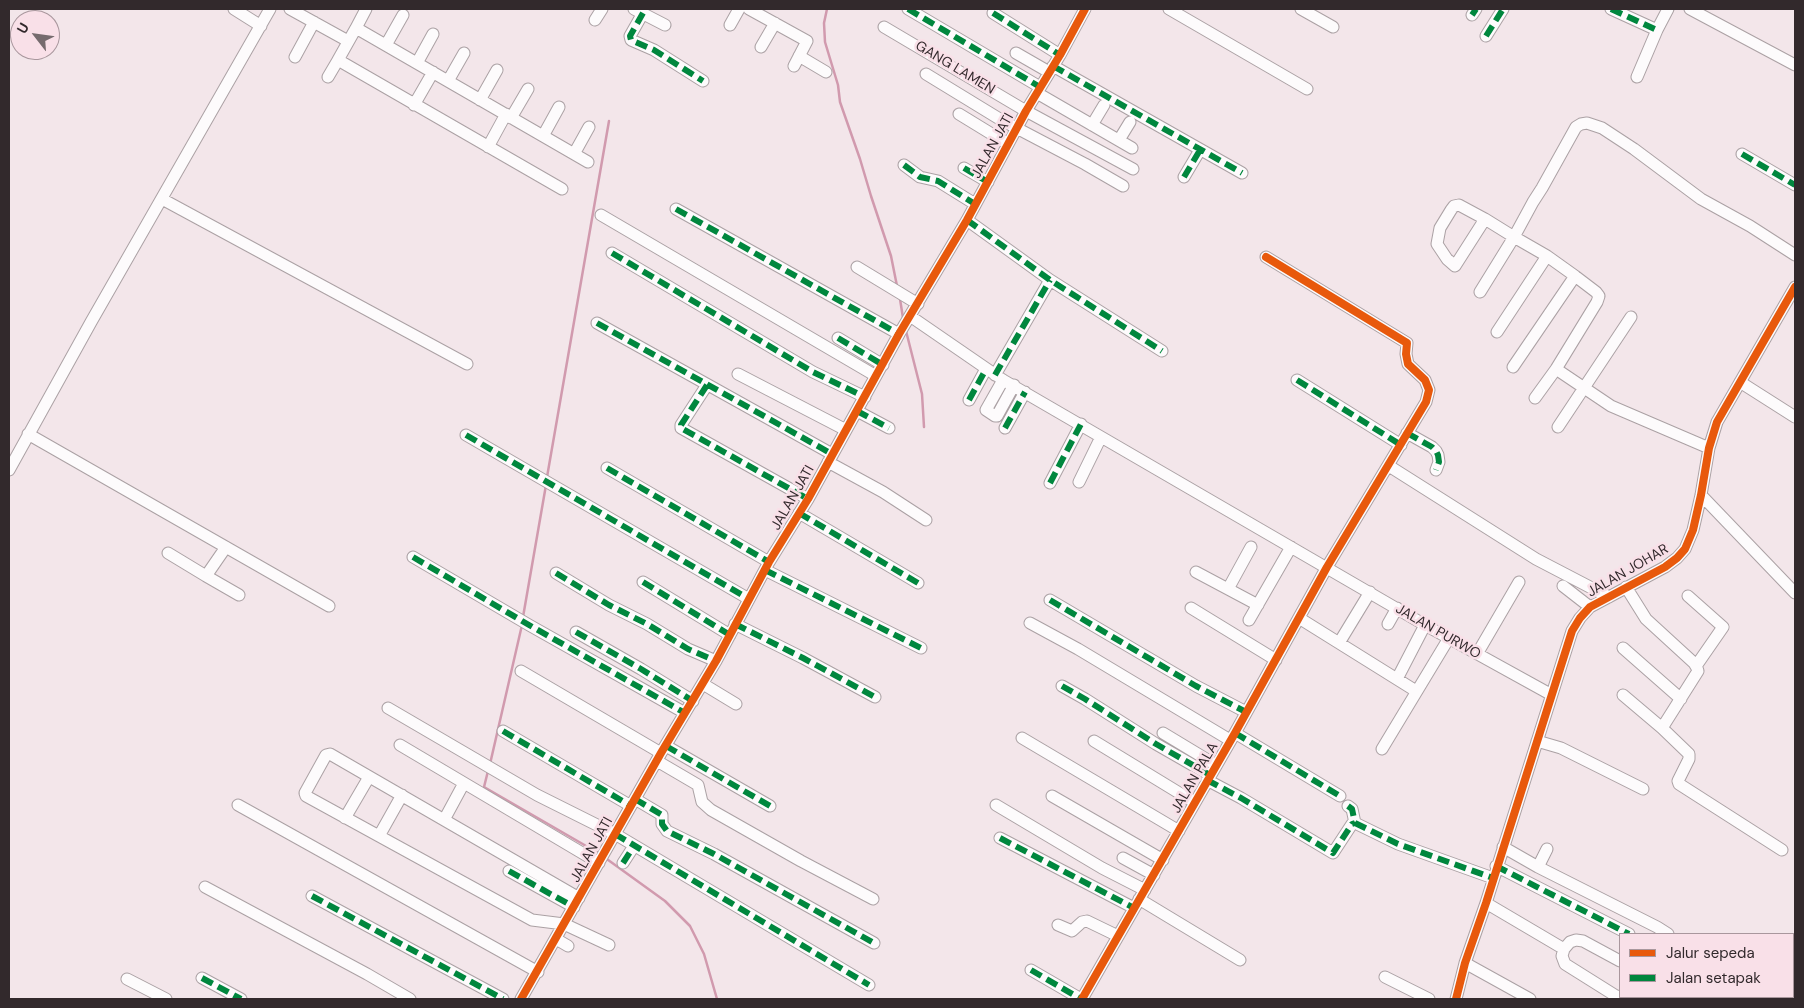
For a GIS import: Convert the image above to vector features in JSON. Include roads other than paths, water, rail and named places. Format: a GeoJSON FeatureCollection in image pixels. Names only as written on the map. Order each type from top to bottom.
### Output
{"type":"FeatureCollection","features":[{"type":"Feature","properties":{"kind":"street"},"geometry":{"type":"LineString","coordinates":[[234,9],[261,26]]}},
{"type":"Feature","properties":{"kind":"street"},"geometry":{"type":"LineString","coordinates":[[9,470],[270,9]]}},
{"type":"Feature","properties":{"kind":"street"},"geometry":{"type":"LineString","coordinates":[[290,9],[348,41]]}},
{"type":"Feature","properties":{"kind":"street"},"geometry":{"type":"LineString","coordinates":[[328,77],[366,9]]}},
{"type":"Feature","properties":{"kind":"street"},"geometry":{"type":"LineString","coordinates":[[595,20],[602,9]]}},
{"type":"Feature","properties":{"kind":"street"},"geometry":{"type":"LineString","coordinates":[[730,26],[739,9]]}},
{"type":"Feature","properties":{"kind":"street"},"geometry":{"type":"LineString","coordinates":[[748,9],[808,41],[797,61],[826,72]]}},
{"type":"Feature","properties":{"kind":"street"},"geometry":{"type":"LineString","coordinates":[[908,9],[1132,148]]}},
{"type":"Feature","properties":{"kind":"street"},"geometry":{"type":"LineString","coordinates":[[1169,9],[1307,89]]}},
{"type":"Feature","properties":{"kind":"street"},"geometry":{"type":"LineString","coordinates":[[1301,9],[1332,27]]}},
{"type":"Feature","properties":{"kind":"street"},"geometry":{"type":"LineString","coordinates":[[1486,36],[1503,9]]}},
{"type":"Feature","properties":{"kind":"street"},"geometry":{"type":"LineString","coordinates":[[1610,9],[1657,30]]}},
{"type":"Feature","properties":{"kind":"street"},"geometry":{"type":"LineString","coordinates":[[1637,77],[1668,9]]}},
{"type":"Feature","properties":{"kind":"street"},"geometry":{"type":"LineString","coordinates":[[1690,9],[1795,65]]}},
{"type":"Feature","properties":{"kind":"street","name":"JALAN JATI"},"geometry":{"type":"LineString","coordinates":[[521,999],[703,684],[767,566],[808,499],[865,398],[905,325],[914,301],[976,204],[1008,144],[1007,123],[1026,111],[1060,55],[1082,10]]}},
{"type":"Feature","properties":{"kind":"street"},"geometry":{"type":"LineString","coordinates":[[664,26],[638,11],[630,36],[631,40],[654,50],[703,80]]}},
{"type":"Feature","properties":{"kind":"street"},"geometry":{"type":"LineString","coordinates":[[993,12],[1060,55]]}},
{"type":"Feature","properties":{"kind":"street"},"geometry":{"type":"LineString","coordinates":[[386,45],[403,15]]}},
{"type":"Feature","properties":{"kind":"street"},"geometry":{"type":"LineString","coordinates":[[296,57],[314,22]]}},
{"type":"Feature","properties":{"kind":"street"},"geometry":{"type":"LineString","coordinates":[[761,47],[775,23]]}},
{"type":"Feature","properties":{"kind":"street","name":"GANG LAMEN"},"geometry":{"type":"LineString","coordinates":[[884,27],[1026,111],[1133,169]]}},
{"type":"Feature","properties":{"kind":"street"},"geometry":{"type":"LineString","coordinates":[[356,28],[588,162]]}},
{"type":"Feature","properties":{"kind":"street"},"geometry":{"type":"LineString","coordinates":[[417,63],[433,34]]}},
{"type":"Feature","properties":{"kind":"street"},"geometry":{"type":"LineString","coordinates":[[448,81],[464,53]]}},
{"type":"Feature","properties":{"kind":"street"},"geometry":{"type":"LineString","coordinates":[[1016,54],[1051,69],[1242,173]]}},
{"type":"Feature","properties":{"kind":"street"},"geometry":{"type":"LineString","coordinates":[[338,60],[562,189]]}},
{"type":"Feature","properties":{"kind":"street"},"geometry":{"type":"LineString","coordinates":[[480,100],[497,70]]}},
{"type":"Feature","properties":{"kind":"street"},"geometry":{"type":"LineString","coordinates":[[414,105],[432,72]]}},
{"type":"Feature","properties":{"kind":"street"},"geometry":{"type":"LineString","coordinates":[[926,74],[1007,123],[1123,186]]}},
{"type":"Feature","properties":{"kind":"street"},"geometry":{"type":"LineString","coordinates":[[488,147],[528,89]]}},
{"type":"Feature","properties":{"kind":"street"},"geometry":{"type":"LineString","coordinates":[[1092,124],[1104,105]]}},
{"type":"Feature","properties":{"kind":"street"},"geometry":{"type":"LineString","coordinates":[[543,136],[559,107]]}},
{"type":"Feature","properties":{"kind":"street"},"geometry":{"type":"LineString","coordinates":[[959,114],[1008,144]]}},
{"type":"Feature","properties":{"kind":"street"},"geometry":{"type":"LineString","coordinates":[[1119,140],[1130,122]]}},
{"type":"Feature","properties":{"kind":"street"},"geometry":{"type":"LineString","coordinates":[[1480,292],[1514,237],[1576,127],[1587,123],[1610,133],[1701,199],[1750,226],[1795,255]]}},
{"type":"Feature","properties":{"kind":"street"},"geometry":{"type":"LineString","coordinates":[[574,154],[589,126]]}},
{"type":"Feature","properties":{"kind":"street"},"geometry":{"type":"LineString","coordinates":[[1184,177],[1200,150]]}},
{"type":"Feature","properties":{"kind":"street"},"geometry":{"type":"LineString","coordinates":[[1742,154],[1795,185]]}},
{"type":"Feature","properties":{"kind":"street"},"geometry":{"type":"LineString","coordinates":[[904,165],[920,177],[938,181],[976,204]]}},
{"type":"Feature","properties":{"kind":"street"},"geometry":{"type":"LineString","coordinates":[[964,168],[988,182]]}},
{"type":"Feature","properties":{"kind":"street"},"geometry":{"type":"LineString","coordinates":[[162,199],[467,364]]}},
{"type":"Feature","properties":{"kind":"street"},"geometry":{"type":"LineString","coordinates":[[1485,219],[1455,266],[1447,260],[1438,244],[1440,228],[1454,206],[1459,205],[1485,219],[1548,256],[1599,296],[1556,369],[1535,398]]}},
{"type":"Feature","properties":{"kind":"street","name":"JALAN PURWO"},"geometry":{"type":"LineString","coordinates":[[676,209],[905,325],[1000,377],[1426,625],[1550,694]]}},
{"type":"Feature","properties":{"kind":"street"},"geometry":{"type":"LineString","coordinates":[[601,216],[876,376]]}},
{"type":"Feature","properties":{"kind":"street"},"geometry":{"type":"LineString","coordinates":[[967,220],[1050,280],[1162,351]]}},
{"type":"Feature","properties":{"kind":"street"},"geometry":{"type":"LineString","coordinates":[[612,253],[813,372],[865,398]]}},
{"type":"Feature","properties":{"kind":"street"},"geometry":{"type":"LineString","coordinates":[[1497,332],[1548,256]]}},
{"type":"Feature","properties":{"kind":"street","name":"JALAN PALA"},"geometry":{"type":"LineString","coordinates":[[1081,999],[1163,860],[1327,567],[1426,402],[1429,390],[1425,380],[1408,364],[1406,354],[1407,343],[1266,257]]}},
{"type":"Feature","properties":{"kind":"street"},"geometry":{"type":"LineString","coordinates":[[856,268],[914,301]]}},
{"type":"Feature","properties":{"kind":"street"},"geometry":{"type":"LineString","coordinates":[[1514,367],[1575,276]]}},
{"type":"Feature","properties":{"kind":"street"},"geometry":{"type":"LineString","coordinates":[[969,400],[1000,377],[1050,280]]}},
{"type":"Feature","properties":{"kind":"street","name":"JALAN JOHAR"},"geometry":{"type":"LineString","coordinates":[[1456,999],[1465,963],[1486,903],[1550,694],[1572,631],[1590,607],[1626,586],[1665,567],[1685,549],[1693,530],[1709,448],[1717,422],[1795,288]]}},
{"type":"Feature","properties":{"kind":"street"},"geometry":{"type":"LineString","coordinates":[[1558,427],[1630,317]]}},
{"type":"Feature","properties":{"kind":"street"},"geometry":{"type":"LineString","coordinates":[[597,324],[707,385],[830,458],[926,520]]}},
{"type":"Feature","properties":{"kind":"street"},"geometry":{"type":"LineString","coordinates":[[838,338],[883,365]]}},
{"type":"Feature","properties":{"kind":"street"},"geometry":{"type":"LineString","coordinates":[[1556,369],[1611,406],[1709,448]]}},
{"type":"Feature","properties":{"kind":"street"},"geometry":{"type":"LineString","coordinates":[[738,374],[846,430]]}},
{"type":"Feature","properties":{"kind":"street"},"geometry":{"type":"LineString","coordinates":[[1297,380],[1401,445]]}},
{"type":"Feature","properties":{"kind":"street"},"geometry":{"type":"LineString","coordinates":[[1740,382],[1795,416]]}},
{"type":"Feature","properties":{"kind":"street"},"geometry":{"type":"LineString","coordinates":[[707,385],[681,425],[681,428],[808,499]]}},
{"type":"Feature","properties":{"kind":"street"},"geometry":{"type":"LineString","coordinates":[[1005,428],[1025,392]]}},
{"type":"Feature","properties":{"kind":"street"},"geometry":{"type":"LineString","coordinates":[[857,411],[889,428]]}},
{"type":"Feature","properties":{"kind":"street"},"geometry":{"type":"LineString","coordinates":[[1050,483],[1081,424]]}},
{"type":"Feature","properties":{"kind":"street"},"geometry":{"type":"LineString","coordinates":[[1407,433],[1436,451],[1438,455],[1436,470]]}},
{"type":"Feature","properties":{"kind":"street"},"geometry":{"type":"LineString","coordinates":[[28,434],[329,606]]}},
{"type":"Feature","properties":{"kind":"street"},"geometry":{"type":"LineString","coordinates":[[466,435],[749,599]]}},
{"type":"Feature","properties":{"kind":"street"},"geometry":{"type":"LineString","coordinates":[[1079,482],[1101,437]]}},
{"type":"Feature","properties":{"kind":"street"},"geometry":{"type":"LineString","coordinates":[[1388,466],[1528,554],[1609,597]]}},
{"type":"Feature","properties":{"kind":"street"},"geometry":{"type":"LineString","coordinates":[[607,468],[767,566],[920,648]]}},
{"type":"Feature","properties":{"kind":"street"},"geometry":{"type":"LineString","coordinates":[[1701,495],[1795,593]]}},
{"type":"Feature","properties":{"kind":"street"},"geometry":{"type":"LineString","coordinates":[[799,514],[918,583]]}},
{"type":"Feature","properties":{"kind":"street"},"geometry":{"type":"LineString","coordinates":[[206,576],[226,547]]}},
{"type":"Feature","properties":{"kind":"street"},"geometry":{"type":"LineString","coordinates":[[1228,589],[1251,547]]}},
{"type":"Feature","properties":{"kind":"street"},"geometry":{"type":"LineString","coordinates":[[1249,620],[1291,547]]}},
{"type":"Feature","properties":{"kind":"street"},"geometry":{"type":"LineString","coordinates":[[168,553],[239,595]]}},
{"type":"Feature","properties":{"kind":"street"},"geometry":{"type":"LineString","coordinates":[[412,557],[529,626],[685,713]]}},
{"type":"Feature","properties":{"kind":"street"},"geometry":{"type":"LineString","coordinates":[[1196,572],[1258,605]]}},
{"type":"Feature","properties":{"kind":"street"},"geometry":{"type":"LineString","coordinates":[[556,573],[608,605],[647,624],[688,649],[716,661]]}},
{"type":"Feature","properties":{"kind":"street"},"geometry":{"type":"LineString","coordinates":[[643,582],[730,635]]}},
{"type":"Feature","properties":{"kind":"street"},"geometry":{"type":"LineString","coordinates":[[1477,654],[1519,582]]}},
{"type":"Feature","properties":{"kind":"street"},"geometry":{"type":"LineString","coordinates":[[1563,586],[1590,607]]}},
{"type":"Feature","properties":{"kind":"street"},"geometry":{"type":"LineString","coordinates":[[1626,586],[1646,619],[1696,666],[1698,671],[1662,728]]}},
{"type":"Feature","properties":{"kind":"street"},"geometry":{"type":"LineString","coordinates":[[1339,643],[1370,592]]}},
{"type":"Feature","properties":{"kind":"street"},"geometry":{"type":"LineString","coordinates":[[1688,596],[1723,627],[1696,666]]}},
{"type":"Feature","properties":{"kind":"street"},"geometry":{"type":"LineString","coordinates":[[1050,600],[1196,686],[1246,712]]}},
{"type":"Feature","properties":{"kind":"street"},"geometry":{"type":"LineString","coordinates":[[1191,608],[1276,660]]}},
{"type":"Feature","properties":{"kind":"street"},"geometry":{"type":"LineString","coordinates":[[1388,624],[1397,608]]}},
{"type":"Feature","properties":{"kind":"street"},"geometry":{"type":"LineString","coordinates":[[1299,618],[1416,691]]}},
{"type":"Feature","properties":{"kind":"street"},"geometry":{"type":"LineString","coordinates":[[1030,623],[1340,796]]}},
{"type":"Feature","properties":{"kind":"street"},"geometry":{"type":"LineString","coordinates":[[735,624],[803,658],[875,698]]}},
{"type":"Feature","properties":{"kind":"street"},"geometry":{"type":"LineString","coordinates":[[1397,679],[1426,625]]}},
{"type":"Feature","properties":{"kind":"street"},"geometry":{"type":"LineString","coordinates":[[576,632],[693,701]]}},
{"type":"Feature","properties":{"kind":"street"},"geometry":{"type":"LineString","coordinates":[[1382,749],[1450,638]]}},
{"type":"Feature","properties":{"kind":"street"},"geometry":{"type":"LineString","coordinates":[[1622,648],[1681,699]]}},
{"type":"Feature","properties":{"kind":"street"},"geometry":{"type":"LineString","coordinates":[[522,671],[662,753],[770,806]]}},
{"type":"Feature","properties":{"kind":"street"},"geometry":{"type":"LineString","coordinates":[[703,684],[736,704]]}},
{"type":"Feature","properties":{"kind":"street"},"geometry":{"type":"LineString","coordinates":[[1062,686],[1093,703],[1156,744],[1211,773],[1333,853],[1352,824],[1355,823]]}},
{"type":"Feature","properties":{"kind":"street"},"geometry":{"type":"LineString","coordinates":[[1623,695],[1689,754],[1689,759],[1678,781],[1679,784],[1782,850]]}},
{"type":"Feature","properties":{"kind":"street"},"geometry":{"type":"LineString","coordinates":[[388,708],[537,795],[615,834],[869,985]]}},
{"type":"Feature","properties":{"kind":"street"},"geometry":{"type":"LineString","coordinates":[[503,731],[633,803],[662,815],[662,824],[667,830],[874,943]]}},
{"type":"Feature","properties":{"kind":"street"},"geometry":{"type":"LineString","coordinates":[[1163,733],[1211,773]]}},
{"type":"Feature","properties":{"kind":"street"},"geometry":{"type":"LineString","coordinates":[[1022,738],[1179,831]]}},
{"type":"Feature","properties":{"kind":"street"},"geometry":{"type":"LineString","coordinates":[[1537,740],[1560,748],[1643,789]]}},
{"type":"Feature","properties":{"kind":"street"},"geometry":{"type":"LineString","coordinates":[[1094,741],[1194,802]]}},
{"type":"Feature","properties":{"kind":"street"},"geometry":{"type":"LineString","coordinates":[[400,745],[600,861]]}},
{"type":"Feature","properties":{"kind":"street"},"geometry":{"type":"LineString","coordinates":[[662,753],[698,786],[702,802],[711,810],[873,899]]}},
{"type":"Feature","properties":{"kind":"street"},"geometry":{"type":"LineString","coordinates":[[577,902],[444,820],[330,754],[326,755],[305,795],[532,920],[564,924],[609,945]]}},
{"type":"Feature","properties":{"kind":"street"},"geometry":{"type":"LineString","coordinates":[[345,818],[369,776]]}},
{"type":"Feature","properties":{"kind":"street"},"geometry":{"type":"LineString","coordinates":[[444,820],[464,783]]}},
{"type":"Feature","properties":{"kind":"street"},"geometry":{"type":"LineString","coordinates":[[379,836],[402,795]]}},
{"type":"Feature","properties":{"kind":"street"},"geometry":{"type":"LineString","coordinates":[[1052,796],[1163,860]]}},
{"type":"Feature","properties":{"kind":"street"},"geometry":{"type":"LineString","coordinates":[[996,804],[1102,868],[1139,899]]}},
{"type":"Feature","properties":{"kind":"street"},"geometry":{"type":"LineString","coordinates":[[238,805],[538,972]]}},
{"type":"Feature","properties":{"kind":"street"},"geometry":{"type":"LineString","coordinates":[[1348,806],[1352,809],[1355,823]]}},
{"type":"Feature","properties":{"kind":"street"},"geometry":{"type":"LineString","coordinates":[[1355,823],[1398,844],[1493,878]]}},
{"type":"Feature","properties":{"kind":"street"},"geometry":{"type":"LineString","coordinates":[[1000,838],[1139,899],[1240,960]]}},
{"type":"Feature","properties":{"kind":"street"},"geometry":{"type":"LineString","coordinates":[[623,863],[634,846]]}},
{"type":"Feature","properties":{"kind":"street"},"geometry":{"type":"LineString","coordinates":[[1503,847],[1666,933]]}},
{"type":"Feature","properties":{"kind":"street"},"geometry":{"type":"LineString","coordinates":[[1538,867],[1547,849]]}},
{"type":"Feature","properties":{"kind":"street"},"geometry":{"type":"LineString","coordinates":[[1123,858],[1154,875]]}},
{"type":"Feature","properties":{"kind":"street"},"geometry":{"type":"LineString","coordinates":[[1496,866],[1627,933]]}},
{"type":"Feature","properties":{"kind":"street"},"geometry":{"type":"LineString","coordinates":[[509,871],[577,902]]}},
{"type":"Feature","properties":{"kind":"street"},"geometry":{"type":"LineString","coordinates":[[205,887],[410,999]]}},
{"type":"Feature","properties":{"kind":"street"},"geometry":{"type":"LineString","coordinates":[[312,896],[503,999]]}},
{"type":"Feature","properties":{"kind":"street"},"geometry":{"type":"LineString","coordinates":[[1486,903],[1564,949]]}},
{"type":"Feature","properties":{"kind":"street"},"geometry":{"type":"LineString","coordinates":[[1058,925],[1072,931],[1082,922],[1087,921],[1118,936]]}},
{"type":"Feature","properties":{"kind":"street"},"geometry":{"type":"LineString","coordinates":[[556,939],[568,946]]}},
{"type":"Feature","properties":{"kind":"street"},"geometry":{"type":"LineString","coordinates":[[1619,961],[1583,941],[1576,940],[1570,942],[1564,949],[1562,956],[1565,964],[1619,996]]}},
{"type":"Feature","properties":{"kind":"street"},"geometry":{"type":"LineString","coordinates":[[1465,963],[1530,999]]}},
{"type":"Feature","properties":{"kind":"street"},"geometry":{"type":"LineString","coordinates":[[1031,970],[1081,999]]}},
{"type":"Feature","properties":{"kind":"street"},"geometry":{"type":"LineString","coordinates":[[202,978],[241,999]]}},
{"type":"Feature","properties":{"kind":"street"},"geometry":{"type":"LineString","coordinates":[[1385,978],[1429,999]]}},
{"type":"Feature","properties":{"kind":"street"},"geometry":{"type":"LineString","coordinates":[[127,979],[166,999]]}},
{"type":"Feature","properties":{"kind":"waterway"},"geometry":{"type":"LineString","coordinates":[[827,9],[824,23],[825,42],[838,85],[840,102],[891,256],[897,286]]}},
{"type":"Feature","properties":{"kind":"waterway"},"geometry":{"type":"LineString","coordinates":[[547,477],[609,121]]}},
{"type":"Feature","properties":{"kind":"waterway"},"geometry":{"type":"LineString","coordinates":[[900,299],[903,318]]}},
{"type":"Feature","properties":{"kind":"waterway"},"geometry":{"type":"LineString","coordinates":[[906,331],[922,394],[924,427]]}},
{"type":"Feature","properties":{"kind":"waterway"},"geometry":{"type":"LineString","coordinates":[[523,617],[546,485]]}},
{"type":"Feature","properties":{"kind":"waterway"},"geometry":{"type":"LineString","coordinates":[[490,764],[522,625]]}},
{"type":"Feature","properties":{"kind":"waterway"},"geometry":{"type":"LineString","coordinates":[[488,771],[484,787],[600,854]]}},
{"type":"Feature","properties":{"kind":"waterway"},"geometry":{"type":"LineString","coordinates":[[604,857],[665,901],[690,926],[704,954],[717,999]]}}]}
